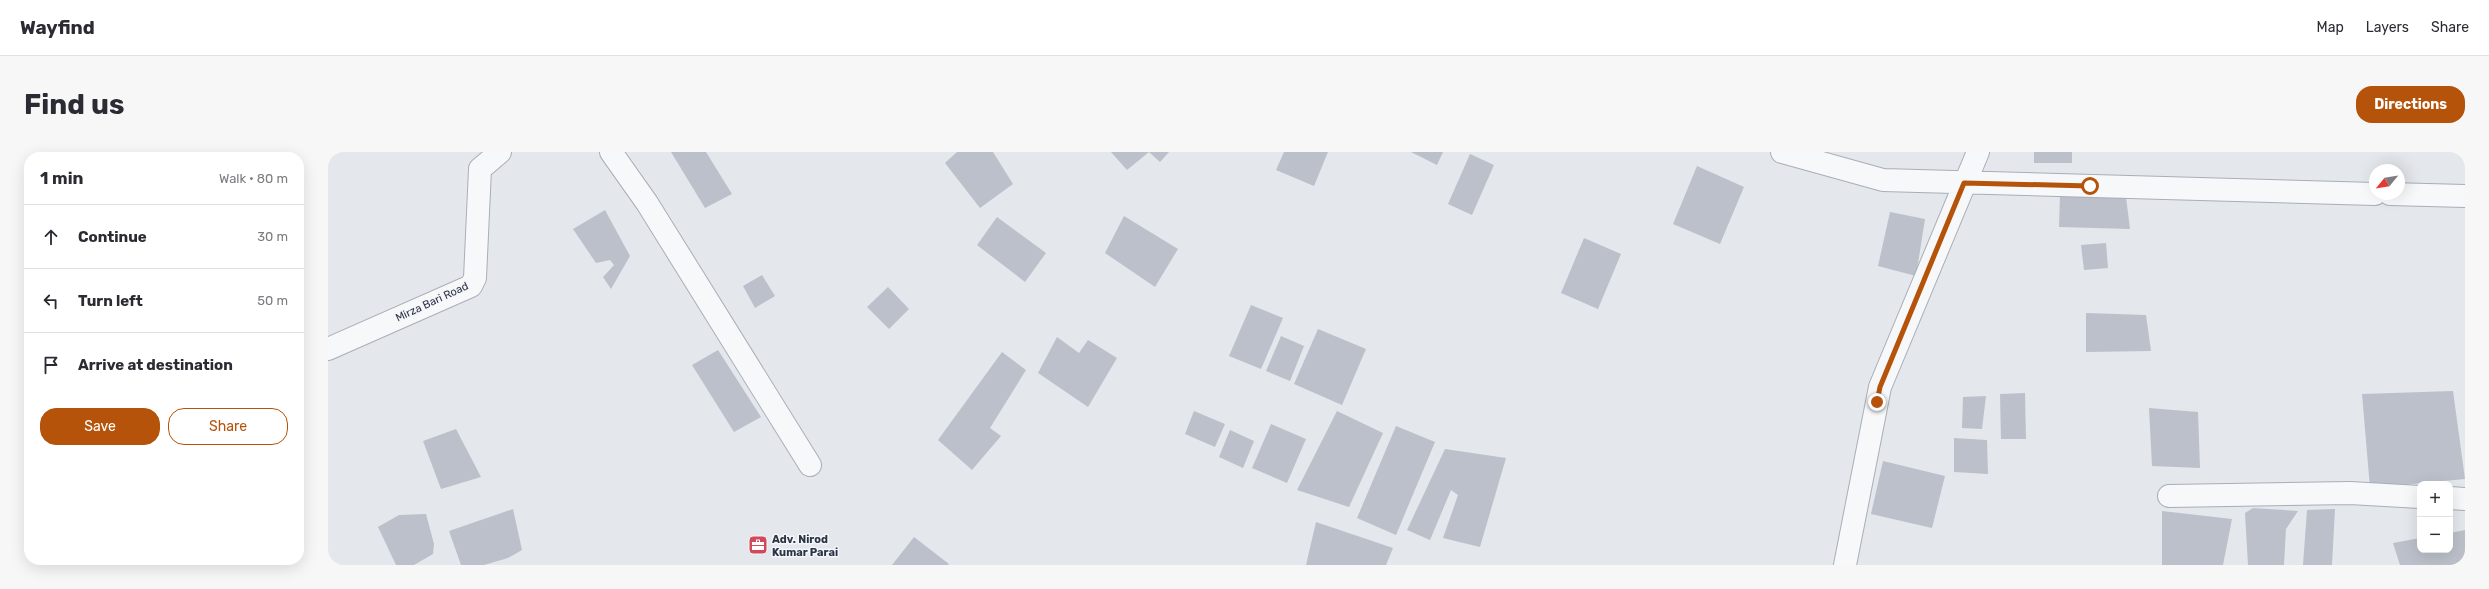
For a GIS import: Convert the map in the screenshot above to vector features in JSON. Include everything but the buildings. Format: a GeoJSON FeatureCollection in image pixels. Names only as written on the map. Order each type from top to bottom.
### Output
{"type":"FeatureCollection","features":[{"type":"Feature","properties":{"kind":"street","name":"Mirza Bari Road"},"geometry":{"type":"LineString","coordinates":[[328,349],[472,286],[475,278],[480,168],[500,152]]}},
{"type":"Feature","properties":{"kind":"street"},"geometry":{"type":"LineString","coordinates":[[612,152],[647,203],[810,465]]}},
{"type":"Feature","properties":{"kind":"street"},"geometry":{"type":"LineString","coordinates":[[1782,152],[1883,180],[2369,194]]}},
{"type":"Feature","properties":{"kind":"street"},"geometry":{"type":"LineString","coordinates":[[1845,565],[1880,387],[1978,152]]}},
{"type":"Feature","properties":{"kind":"street"},"geometry":{"type":"LineString","coordinates":[[2405,194],[2465,196]]}},
{"type":"Feature","properties":{"kind":"street"},"geometry":{"type":"LineString","coordinates":[[2169,496],[2350,493],[2417,497]]}},
{"type":"Feature","properties":{"kind":"street"},"geometry":{"type":"LineString","coordinates":[[2453,498],[2465,499]]}},
{"type":"Feature","properties":{"kind":"place","name":"Adv. Nirod Kumar Parai"},"geometry":{"type":"Point","coordinates":[758,545]}},
{"type":"Feature","properties":{"kind":"route"},"geometry":{"type":"LineString","coordinates":[[1877,402],[1880,387],[1964,183],[2090,186]]}}]}
